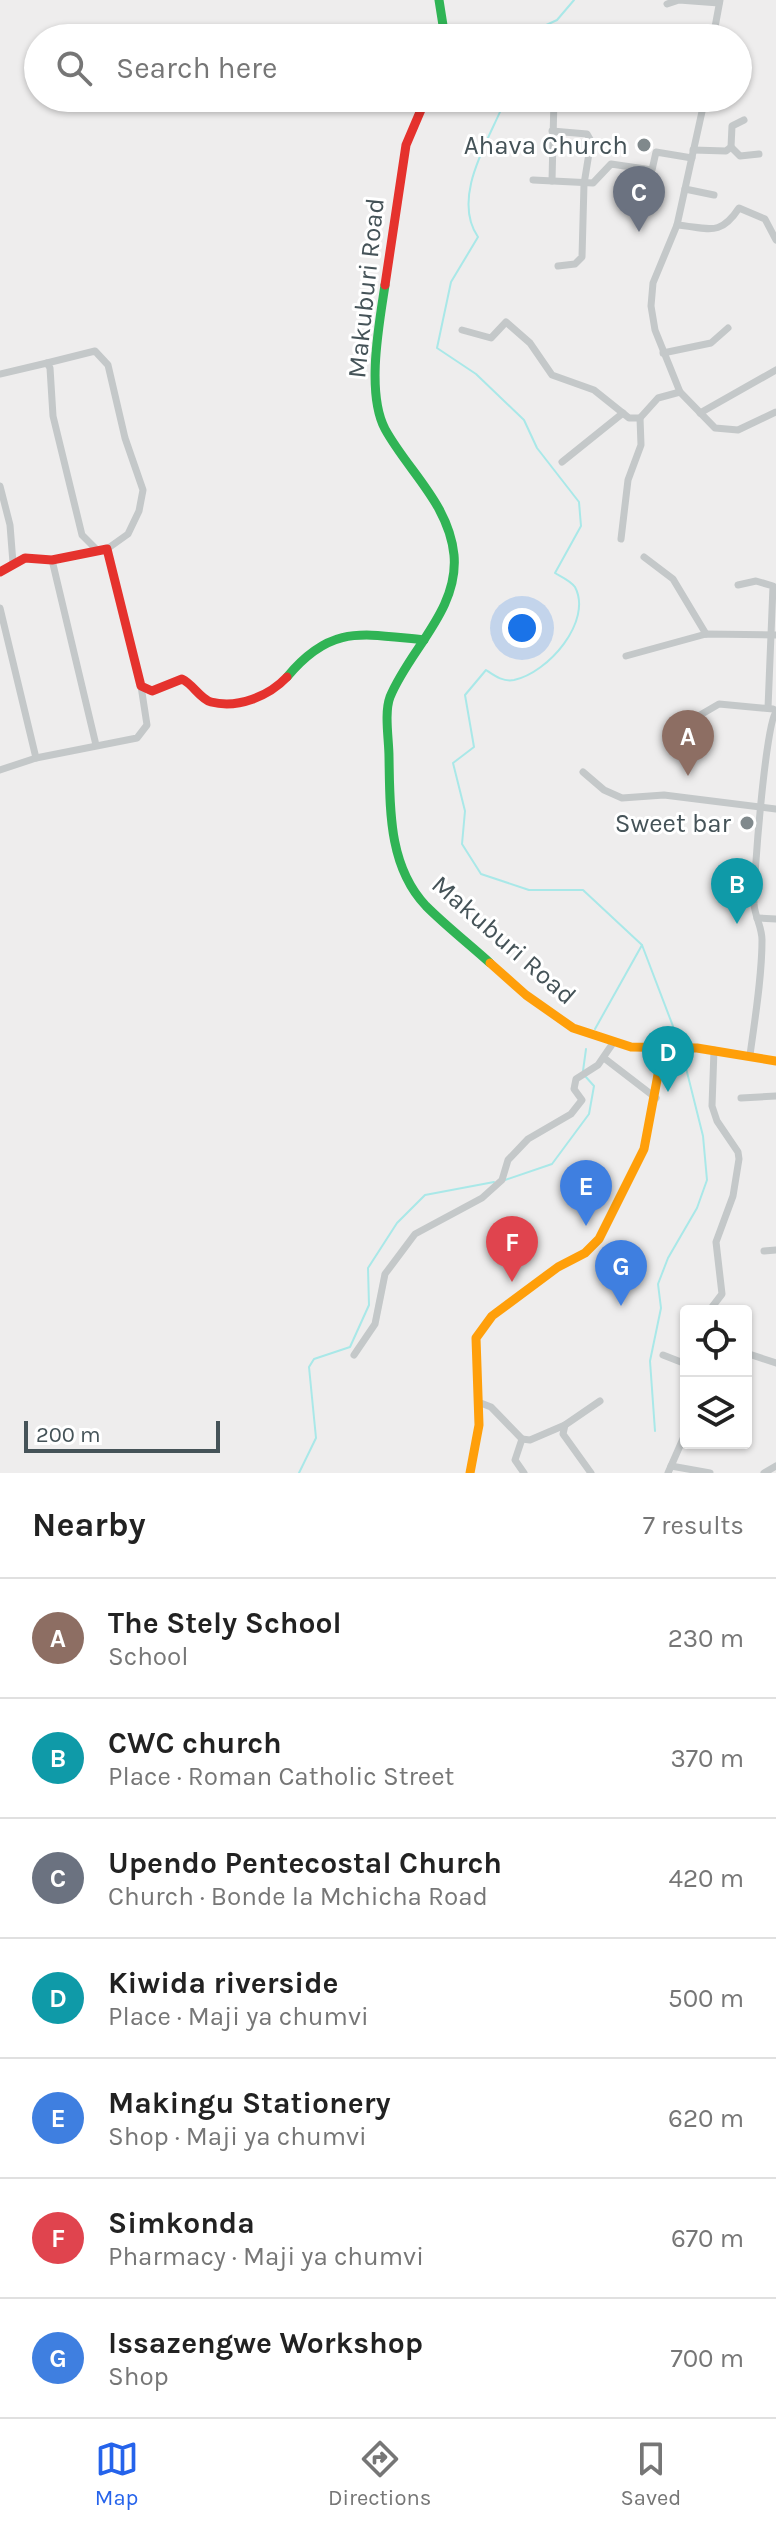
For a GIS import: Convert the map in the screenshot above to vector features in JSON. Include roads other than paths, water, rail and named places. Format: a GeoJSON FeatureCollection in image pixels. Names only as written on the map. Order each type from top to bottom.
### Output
{"type":"FeatureCollection","features":[{"type":"Feature","properties":{"kind":"street"},"geometry":{"type":"LineString","coordinates":[[439,0],[445,24]]}},
{"type":"Feature","properties":{"kind":"street"},"geometry":{"type":"LineString","coordinates":[[667,4],[679,0],[720,1],[716,24]]}},
{"type":"Feature","properties":{"kind":"street","name":"Makuburi Road"},"geometry":{"type":"LineString","coordinates":[[420,112],[406,145],[395,208],[378,335],[376,398],[384,427],[426,486],[450,533],[453,577],[445,603],[389,699],[390,820],[393,840],[408,882],[430,910],[545,1010],[573,1028],[613,1043],[663,1048],[692,1047],[776,1061]]}},
{"type":"Feature","properties":{"kind":"street"},"geometry":{"type":"LineString","coordinates":[[552,181],[553,112]]}},
{"type":"Feature","properties":{"kind":"street"},"geometry":{"type":"LineString","coordinates":[[702,112],[677,225],[651,294],[653,320],[680,392],[715,428],[730,431],[776,412]]}},
{"type":"Feature","properties":{"kind":"street"},"geometry":{"type":"LineString","coordinates":[[744,120],[732,126],[731,147],[740,156],[759,154]]}},
{"type":"Feature","properties":{"kind":"street"},"geometry":{"type":"LineString","coordinates":[[552,131],[591,137],[590,164],[584,184],[582,257],[575,264],[558,266]]}},
{"type":"Feature","properties":{"kind":"street"},"geometry":{"type":"LineString","coordinates":[[533,180],[584,184],[597,181],[611,164],[650,171],[659,151],[693,154],[726,151],[731,147]]}},
{"type":"Feature","properties":{"kind":"street"},"geometry":{"type":"LineString","coordinates":[[685,189],[714,195]]}},
{"type":"Feature","properties":{"kind":"street"},"geometry":{"type":"LineString","coordinates":[[677,225],[720,229],[732,222],[739,208],[765,219],[776,240]]}},
{"type":"Feature","properties":{"kind":"street"},"geometry":{"type":"LineString","coordinates":[[462,330],[491,338],[506,322],[530,343],[549,372],[594,390],[629,418],[640,418]]}},
{"type":"Feature","properties":{"kind":"street"},"geometry":{"type":"LineString","coordinates":[[663,353],[711,343],[728,328]]}},
{"type":"Feature","properties":{"kind":"street"},"geometry":{"type":"LineString","coordinates":[[0,374],[95,351],[108,365],[125,438],[143,490],[128,534],[107,549],[52,560],[33,556],[13,563],[0,572]]}},
{"type":"Feature","properties":{"kind":"street"},"geometry":{"type":"LineString","coordinates":[[47,363],[51,373],[53,416],[82,535],[96,549]]}},
{"type":"Feature","properties":{"kind":"street"},"geometry":{"type":"LineString","coordinates":[[700,413],[776,370]]}},
{"type":"Feature","properties":{"kind":"street"},"geometry":{"type":"LineString","coordinates":[[621,539],[628,480],[641,445],[640,418],[658,398],[680,392]]}},
{"type":"Feature","properties":{"kind":"street"},"geometry":{"type":"LineString","coordinates":[[562,462],[623,413]]}},
{"type":"Feature","properties":{"kind":"street"},"geometry":{"type":"LineString","coordinates":[[0,486],[10,525],[13,563]]}},
{"type":"Feature","properties":{"kind":"street"},"geometry":{"type":"LineString","coordinates":[[0,770],[36,758],[137,738],[146,731],[141,686],[113,562],[107,549]]}},
{"type":"Feature","properties":{"kind":"street"},"geometry":{"type":"LineString","coordinates":[[644,557],[673,579],[706,634]]}},
{"type":"Feature","properties":{"kind":"street"},"geometry":{"type":"LineString","coordinates":[[52,560],[96,745]]}},
{"type":"Feature","properties":{"kind":"street"},"geometry":{"type":"LineString","coordinates":[[738,585],[756,581],[772,585],[773,710],[755,862],[762,958],[750,1055]]}},
{"type":"Feature","properties":{"kind":"street"},"geometry":{"type":"LineString","coordinates":[[0,608],[36,758]]}},
{"type":"Feature","properties":{"kind":"street"},"geometry":{"type":"LineString","coordinates":[[626,656],[706,634],[772,635]]}},
{"type":"Feature","properties":{"kind":"street"},"geometry":{"type":"LineString","coordinates":[[141,686],[152,691],[178,678],[185,678],[210,702],[234,703],[268,695],[283,685],[304,659],[332,639],[345,635],[424,640]]}},
{"type":"Feature","properties":{"kind":"street"},"geometry":{"type":"LineString","coordinates":[[695,718],[719,704],[773,710]]}},
{"type":"Feature","properties":{"kind":"street"},"geometry":{"type":"LineString","coordinates":[[583,772],[604,790],[622,798],[664,795],[776,809]]}},
{"type":"Feature","properties":{"kind":"street"},"geometry":{"type":"LineString","coordinates":[[757,918],[776,919]]}},
{"type":"Feature","properties":{"kind":"street"},"geometry":{"type":"LineString","coordinates":[[354,1355],[375,1324],[385,1274],[415,1234],[478,1200],[499,1184],[508,1160],[528,1139],[580,1107],[582,1100],[574,1089],[576,1079],[604,1058],[613,1043]]}},
{"type":"Feature","properties":{"kind":"street"},"geometry":{"type":"LineString","coordinates":[[470,1473],[479,1425],[474,1357],[479,1332],[492,1316],[558,1267],[585,1253],[599,1239],[644,1149],[663,1048]]}},
{"type":"Feature","properties":{"kind":"street"},"geometry":{"type":"LineString","coordinates":[[714,1050],[712,1106],[739,1159],[733,1196],[717,1237],[722,1294],[714,1305]]}},
{"type":"Feature","properties":{"kind":"street"},"geometry":{"type":"LineString","coordinates":[[604,1058],[656,1098]]}},
{"type":"Feature","properties":{"kind":"street"},"geometry":{"type":"LineString","coordinates":[[741,1098],[776,1096]]}},
{"type":"Feature","properties":{"kind":"street"},"geometry":{"type":"LineString","coordinates":[[764,1251],[776,1250]]}},
{"type":"Feature","properties":{"kind":"street"},"geometry":{"type":"LineString","coordinates":[[663,1355],[680,1362]]}},
{"type":"Feature","properties":{"kind":"street"},"geometry":{"type":"LineString","coordinates":[[752,1355],[776,1363]]}},
{"type":"Feature","properties":{"kind":"street"},"geometry":{"type":"LineString","coordinates":[[478,1402],[491,1407],[522,1439],[530,1440],[565,1425],[600,1401]]}},
{"type":"Feature","properties":{"kind":"street"},"geometry":{"type":"LineString","coordinates":[[565,1425],[565,1438],[591,1473]]}},
{"type":"Feature","properties":{"kind":"street"},"geometry":{"type":"LineString","coordinates":[[522,1439],[515,1460],[524,1473]]}},
{"type":"Feature","properties":{"kind":"street"},"geometry":{"type":"LineString","coordinates":[[680,1446],[670,1469],[710,1473]]}},
{"type":"Feature","properties":{"kind":"street"},"geometry":{"type":"LineString","coordinates":[[764,1473],[776,1466]]}},
{"type":"Feature","properties":{"kind":"waterway"},"geometry":{"type":"LineString","coordinates":[[548,24],[557,20],[574,0]]}},
{"type":"Feature","properties":{"kind":"waterway"},"geometry":{"type":"LineString","coordinates":[[500,112],[471,185],[468,203],[478,237],[451,282],[437,348],[476,374],[524,420],[537,448],[579,502],[581,526],[555,573],[575,587],[579,600],[573,630],[564,644],[540,667],[514,680],[499,678],[486,670],[465,695],[474,747],[453,763],[465,811],[462,844],[481,874],[529,890],[583,890],[642,945],[679,1042]]}},
{"type":"Feature","properties":{"kind":"waterway"},"geometry":{"type":"LineString","coordinates":[[595,1029],[642,945]]}},
{"type":"Feature","properties":{"kind":"waterway"},"geometry":{"type":"LineString","coordinates":[[583,1071],[586,1049]]}},
{"type":"Feature","properties":{"kind":"waterway"},"geometry":{"type":"LineString","coordinates":[[655,1431],[650,1361],[661,1308],[658,1284],[668,1258],[697,1208],[707,1180],[703,1136],[682,1052]]}},
{"type":"Feature","properties":{"kind":"waterway"},"geometry":{"type":"LineString","coordinates":[[505,1180],[552,1164],[589,1114],[594,1086],[585,1076]]}},
{"type":"Feature","properties":{"kind":"waterway"},"geometry":{"type":"LineString","coordinates":[[299,1473],[316,1438],[309,1367],[314,1359],[350,1347],[369,1305],[368,1268],[397,1223],[425,1195],[494,1182]]}},
{"type":"Feature","properties":{"kind":"place","name":"Ahava Church"},"geometry":{"type":"Point","coordinates":[644,145]}},
{"type":"Feature","properties":{"kind":"place","name":"Upendo Pentecostal Church"},"geometry":{"type":"Point","coordinates":[639,232]}},
{"type":"Feature","properties":{"kind":"place","name":"The Stely School"},"geometry":{"type":"Point","coordinates":[688,776]}},
{"type":"Feature","properties":{"kind":"place","name":"Sweet bar"},"geometry":{"type":"Point","coordinates":[747,823]}},
{"type":"Feature","properties":{"kind":"place","name":"CWC church"},"geometry":{"type":"Point","coordinates":[737,924]}},
{"type":"Feature","properties":{"kind":"place","name":"Kiwida riverside"},"geometry":{"type":"Point","coordinates":[668,1092]}},
{"type":"Feature","properties":{"kind":"place","name":"Makingu Stationery"},"geometry":{"type":"Point","coordinates":[586,1226]}},
{"type":"Feature","properties":{"kind":"place","name":"Simkonda"},"geometry":{"type":"Point","coordinates":[512,1282]}},
{"type":"Feature","properties":{"kind":"place","name":"Issazengwe Workshop"},"geometry":{"type":"Point","coordinates":[621,1306]}}]}
